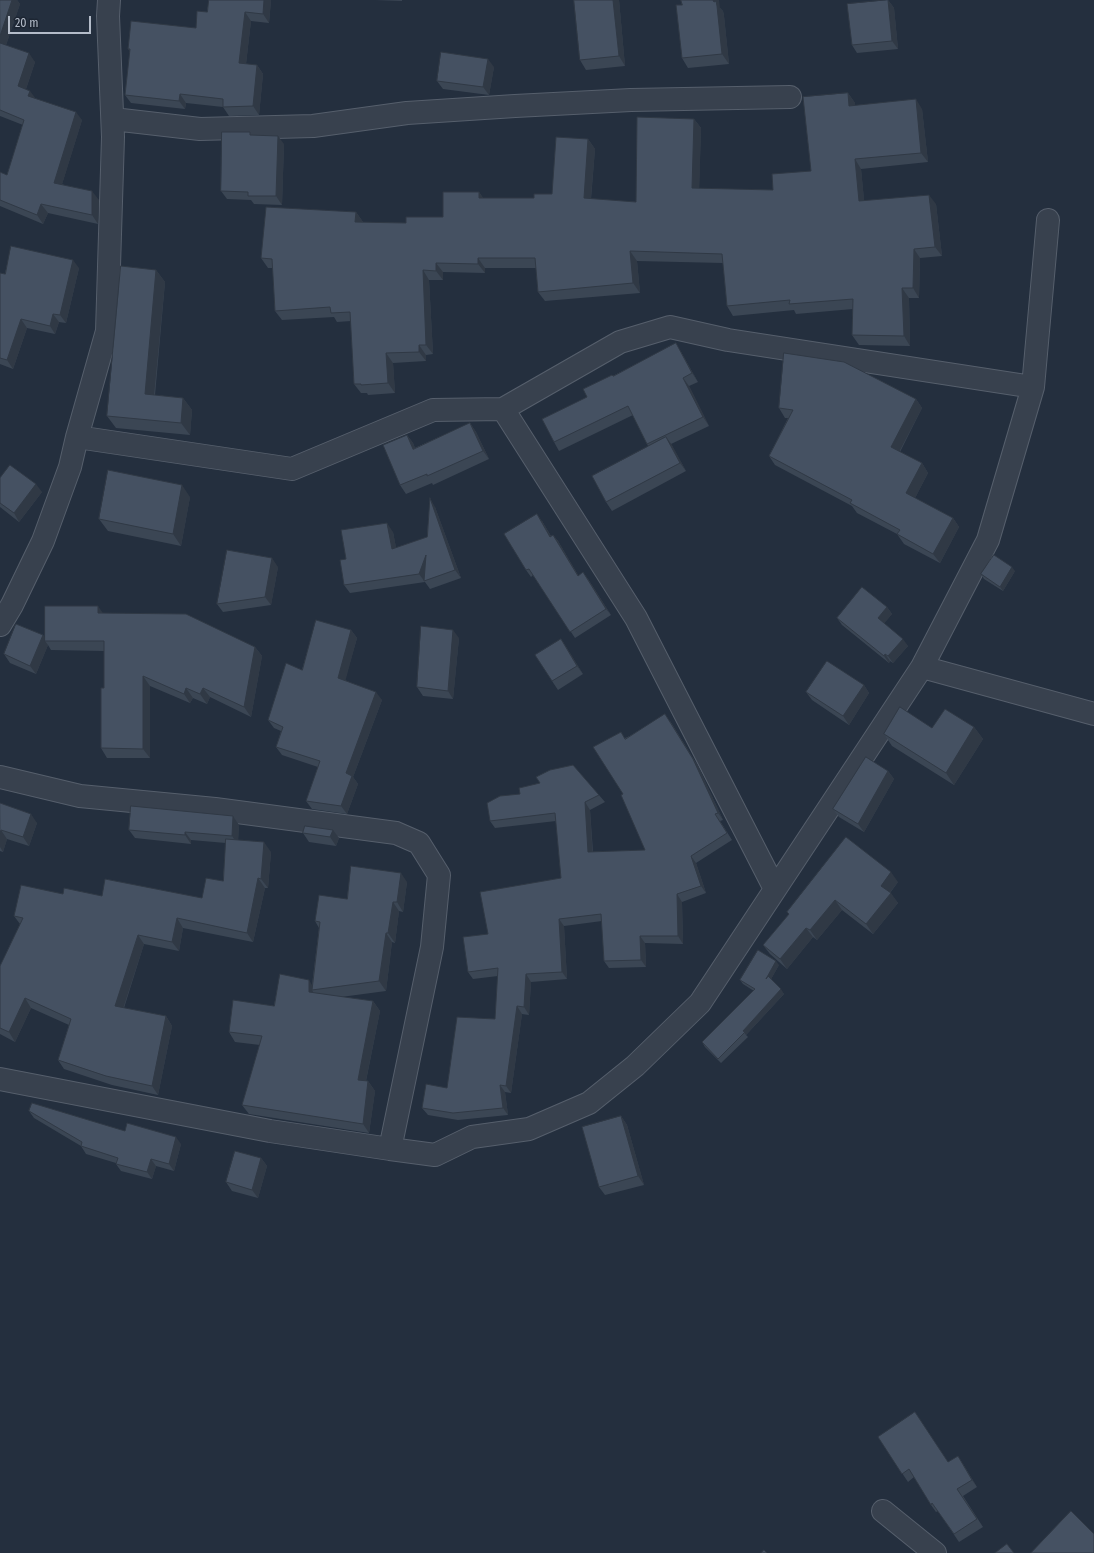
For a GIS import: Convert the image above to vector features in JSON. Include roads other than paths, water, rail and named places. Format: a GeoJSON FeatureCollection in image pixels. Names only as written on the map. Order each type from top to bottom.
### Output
{"type":"FeatureCollection","features":[{"type":"Feature","properties":{"kind":"street"},"geometry":{"type":"LineString","coordinates":[[0,625],[6,603],[43,541],[70,467],[107,331],[113,137],[108,0]]}},
{"type":"Feature","properties":{"kind":"street"},"geometry":{"type":"LineString","coordinates":[[113,119],[200,129],[313,126],[408,113],[515,106],[631,100],[790,97]]}},
{"type":"Feature","properties":{"kind":"street"},"geometry":{"type":"LineString","coordinates":[[0,1079],[270,1131],[435,1155],[472,1137],[529,1129],[589,1103],[635,1066],[700,1003],[922,667],[988,540],[1033,386],[1048,220]]}},
{"type":"Feature","properties":{"kind":"street"},"geometry":{"type":"LineString","coordinates":[[77,437],[292,468],[433,410],[503,409],[620,342],[670,327],[728,340],[1033,386]]}},
{"type":"Feature","properties":{"kind":"street"},"geometry":{"type":"LineString","coordinates":[[503,409],[636,618],[775,889]]}},
{"type":"Feature","properties":{"kind":"street"},"geometry":{"type":"LineString","coordinates":[[922,667],[1094,714]]}},
{"type":"Feature","properties":{"kind":"street"},"geometry":{"type":"LineString","coordinates":[[0,777],[80,796],[215,809],[396,833],[419,843],[439,875],[433,940],[390,1149]]}},
{"type":"Feature","properties":{"kind":"street"},"geometry":{"type":"LineString","coordinates":[[883,1512],[935,1553]]}}]}
